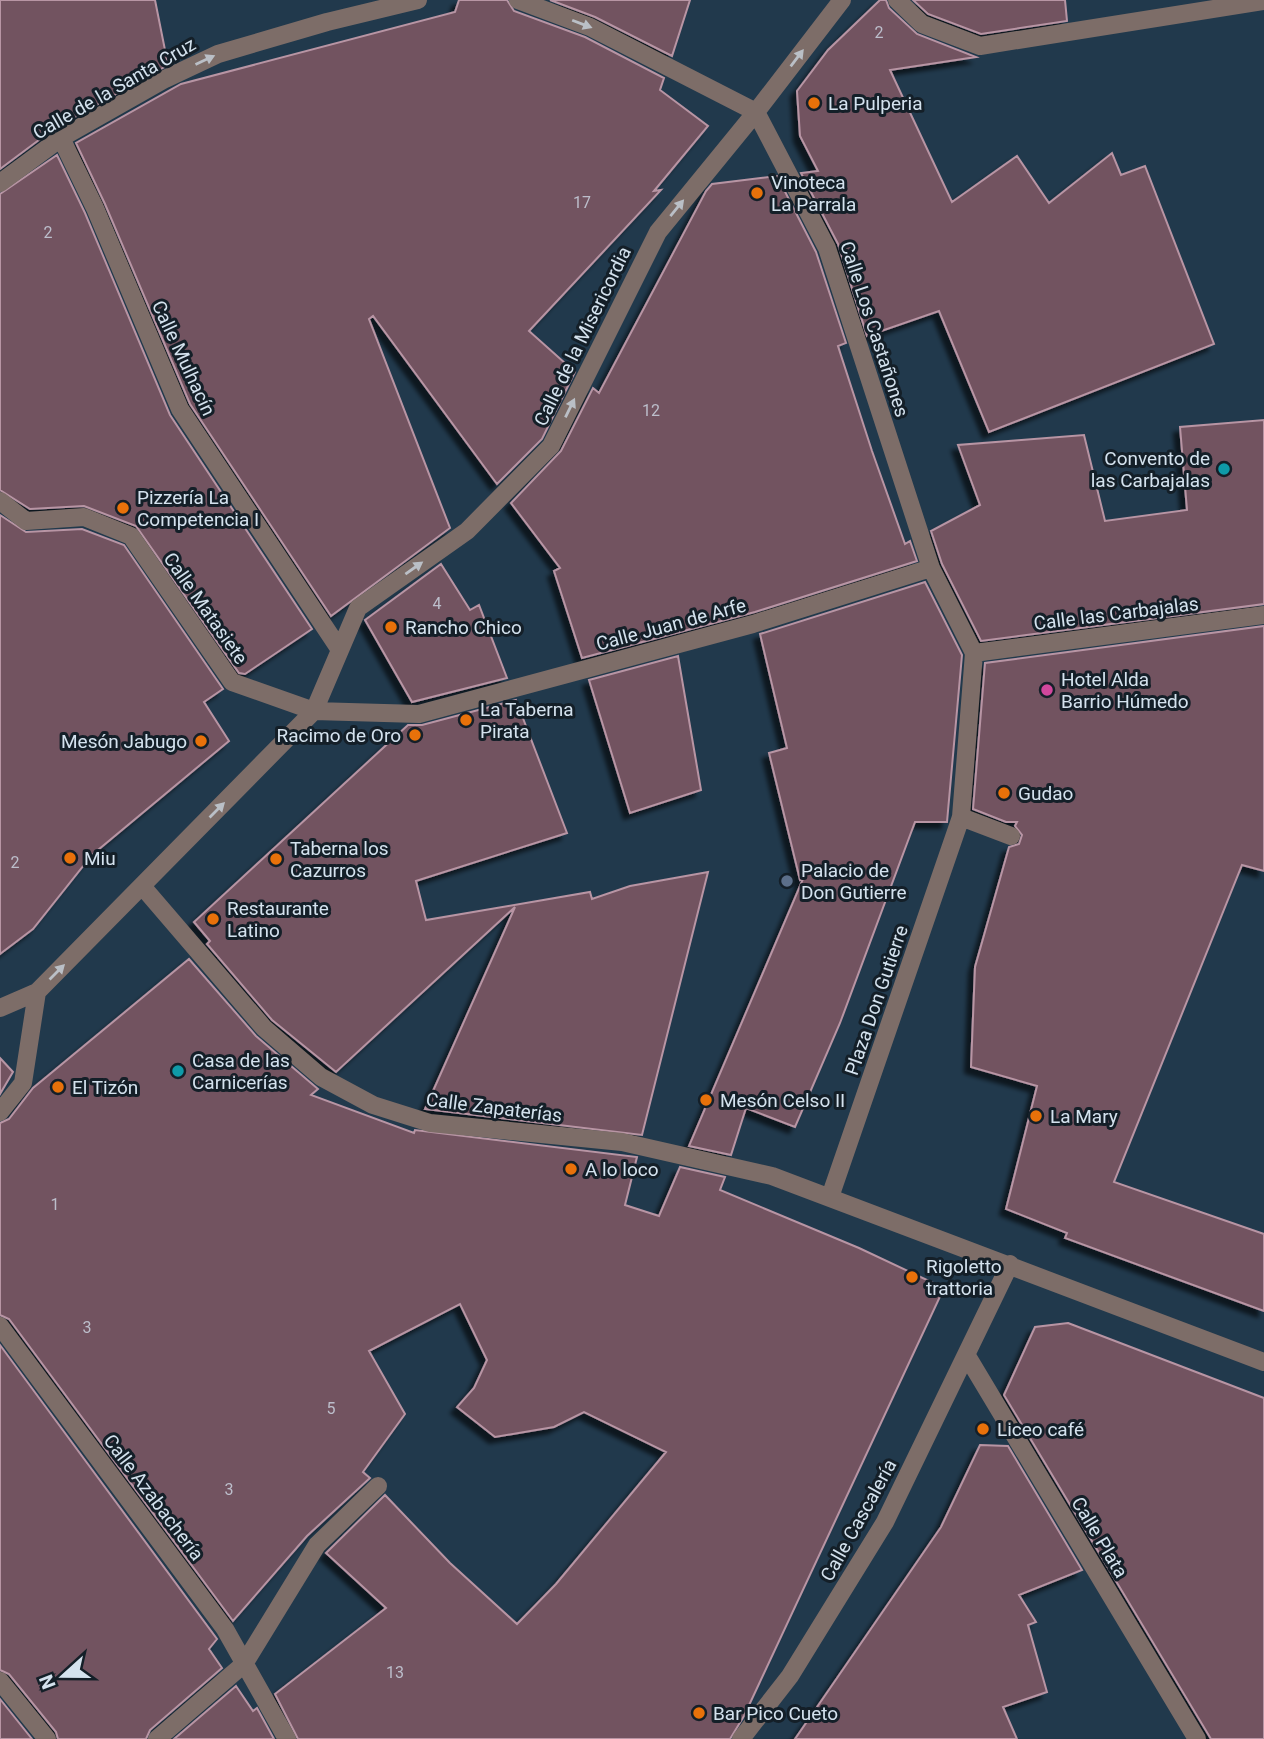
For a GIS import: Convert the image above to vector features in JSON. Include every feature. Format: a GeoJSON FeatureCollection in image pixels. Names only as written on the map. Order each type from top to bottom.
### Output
{"type":"FeatureCollection","features":[{"type":"Feature","properties":{"kind":"street","name":"Calle de la Santa Cruz"},"geometry":{"type":"LineString","coordinates":[[0,183],[61,138],[165,79],[218,54],[327,22],[418,0]]}},
{"type":"Feature","properties":{"kind":"street"},"geometry":{"type":"LineString","coordinates":[[518,0],[590,27],[756,112]]}},
{"type":"Feature","properties":{"kind":"street","name":"Calle de la Misericordia"},"geometry":{"type":"LineString","coordinates":[[340,650],[358,608],[467,531],[551,446],[658,232],[756,112],[842,0]]}},
{"type":"Feature","properties":{"kind":"street"},"geometry":{"type":"LineString","coordinates":[[897,0],[922,24],[980,46],[1264,1]]}},
{"type":"Feature","properties":{"kind":"street","name":"Calle Los Castañones"},"geometry":{"type":"LineString","coordinates":[[756,112],[827,248],[931,568],[974,653]]}},
{"type":"Feature","properties":{"kind":"street","name":"Calle Mulhacín"},"geometry":{"type":"LineString","coordinates":[[61,138],[180,409],[340,650]]}},
{"type":"Feature","properties":{"kind":"street","name":"Calle Matasiete"},"geometry":{"type":"LineString","coordinates":[[0,501],[26,521],[84,517],[131,536],[232,682]]}},
{"type":"Feature","properties":{"kind":"street","name":"Calle Juan de Arfe"},"geometry":{"type":"LineString","coordinates":[[232,682],[314,711],[419,714],[753,624],[931,568]]}},
{"type":"Feature","properties":{"kind":"street","name":"Calle las Carbajalas"},"geometry":{"type":"LineString","coordinates":[[974,653],[1264,615]]}},
{"type":"Feature","properties":{"kind":"street"},"geometry":{"type":"LineString","coordinates":[[0,1008],[37,992],[314,711],[340,650]]}},
{"type":"Feature","properties":{"kind":"street","name":"Plaza Don Gutierre"},"geometry":{"type":"LineString","coordinates":[[830,1198],[961,817],[974,653]]}},
{"type":"Feature","properties":{"kind":"street"},"geometry":{"type":"LineString","coordinates":[[961,817],[1011,836]]}},
{"type":"Feature","properties":{"kind":"street","name":"Calle Zapaterías"},"geometry":{"type":"LineString","coordinates":[[142,886],[264,1028],[321,1077],[373,1105],[430,1123],[622,1142],[772,1176],[1043,1276],[1264,1362]]}},
{"type":"Feature","properties":{"kind":"street"},"geometry":{"type":"LineString","coordinates":[[0,1112],[23,1083],[37,992]]}},
{"type":"Feature","properties":{"kind":"street","name":"Calle Cascalería"},"geometry":{"type":"LineString","coordinates":[[741,1739],[790,1676],[886,1522],[1010,1264]]}},
{"type":"Feature","properties":{"kind":"street","name":"Calle Azabachería"},"geometry":{"type":"LineString","coordinates":[[0,1326],[225,1629],[287,1739]]}},
{"type":"Feature","properties":{"kind":"street","name":"Calle Plata"},"geometry":{"type":"LineString","coordinates":[[967,1356],[1197,1739]]}},
{"type":"Feature","properties":{"kind":"street"},"geometry":{"type":"LineString","coordinates":[[157,1739],[244,1664],[317,1545],[378,1486]]}},
{"type":"Feature","properties":{"kind":"street"},"geometry":{"type":"LineString","coordinates":[[0,1681],[47,1739]]}},
{"type":"Feature","properties":{"kind":"building"},"geometry":{"type":"Polygon","coordinates":[[[0,0],[155,0],[168,65],[55,128],[0,169],[0,0]]]}},
{"type":"Feature","properties":{"kind":"building"},"geometry":{"type":"Polygon","coordinates":[[[459,0],[507,0],[514,11],[585,37],[664,78],[660,90],[708,126],[654,191],[661,190],[529,331],[575,372],[542,439],[497,484],[373,316],[369,319],[450,528],[331,616],[190,404],[105,204],[76,143],[181,84],[455,12],[459,0]]]}},
{"type":"Feature","properties":{"kind":"building"},"geometry":{"type":"Polygon","coordinates":[[[550,0],[690,0],[672,56],[595,17],[550,0]]]}},
{"type":"Feature","properties":{"kind":"building"},"geometry":{"type":"Polygon","coordinates":[[[880,0],[886,0],[889,8],[917,34],[976,57],[890,70],[952,202],[1017,156],[1049,203],[1112,153],[1121,175],[1145,166],[1214,344],[989,432],[939,311],[867,336],[838,244],[801,173],[818,171],[800,136],[797,91],[828,50],[880,0]]]}},
{"type":"Feature","properties":{"kind":"building"},"geometry":{"type":"Polygon","coordinates":[[[913,0],[1065,0],[1067,21],[981,34],[928,14],[913,0]]]}},
{"type":"Feature","properties":{"kind":"building"},"geometry":{"type":"Polygon","coordinates":[[[57,155],[85,213],[170,415],[312,629],[245,674],[239,673],[136,526],[84,506],[30,509],[0,490],[0,194],[57,155]]]}},
{"type":"Feature","properties":{"kind":"building"},"geometry":{"type":"Polygon","coordinates":[[[777,176],[816,252],[846,343],[838,346],[872,451],[905,544],[910,541],[917,561],[755,612],[582,658],[554,571],[560,568],[511,503],[561,451],[593,388],[599,393],[706,191],[712,184],[777,176]]]}},
{"type":"Feature","properties":{"kind":"building"},"geometry":{"type":"Polygon","coordinates":[[[1264,420],[1264,604],[981,641],[942,564],[931,531],[980,505],[958,445],[1084,435],[1105,521],[1187,510],[1180,427],[1264,420]]]}},
{"type":"Feature","properties":{"kind":"building"},"geometry":{"type":"Polygon","coordinates":[[[0,515],[26,532],[82,529],[124,545],[223,689],[204,702],[229,741],[92,855],[33,929],[0,954],[0,515]]]}},
{"type":"Feature","properties":{"kind":"building"},"geometry":{"type":"Polygon","coordinates":[[[441,564],[470,610],[479,605],[507,678],[412,702],[365,620],[441,564]]]}},
{"type":"Feature","properties":{"kind":"building"},"geometry":{"type":"Polygon","coordinates":[[[925,582],[962,655],[947,822],[915,822],[840,1023],[795,1127],[746,1108],[731,1155],[689,1146],[803,879],[800,880],[769,753],[787,748],[760,634],[925,582]]]}},
{"type":"Feature","properties":{"kind":"building"},"geometry":{"type":"Polygon","coordinates":[[[1264,626],[1264,871],[1242,865],[1114,1182],[1264,1234],[1264,1311],[1065,1238],[1067,1233],[1006,1209],[1037,1086],[971,1067],[975,967],[1009,847],[1019,844],[1022,835],[1015,826],[1017,822],[1006,822],[973,809],[985,663],[1264,626]]]}},
{"type":"Feature","properties":{"kind":"building"},"geometry":{"type":"Polygon","coordinates":[[[678,656],[701,790],[630,813],[589,680],[678,656]]]}},
{"type":"Feature","properties":{"kind":"building"},"geometry":{"type":"Polygon","coordinates":[[[516,700],[567,833],[416,881],[426,920],[590,892],[592,899],[630,886],[708,872],[642,1135],[425,1109],[515,907],[336,1072],[272,1020],[207,944],[210,941],[194,922],[408,725],[422,725],[516,700]]]}},
{"type":"Feature","properties":{"kind":"building"},"geometry":{"type":"Polygon","coordinates":[[[189,959],[256,1036],[318,1089],[311,1095],[414,1133],[415,1130],[637,1157],[625,1205],[659,1216],[680,1167],[725,1177],[720,1190],[859,1248],[944,1288],[744,1716],[730,1739],[298,1739],[275,1694],[386,1608],[326,1553],[385,1495],[450,1563],[517,1624],[556,1584],[666,1452],[584,1412],[554,1427],[495,1437],[457,1407],[474,1388],[487,1360],[460,1304],[369,1351],[405,1414],[363,1472],[370,1478],[307,1536],[233,1621],[9,1319],[0,1315],[0,1123],[9,1119],[33,1088],[189,959]]]}},
{"type":"Feature","properties":{"kind":"building"},"geometry":{"type":"Polygon","coordinates":[[[0,1058],[13,1072],[0,1094],[0,1058]]]}},
{"type":"Feature","properties":{"kind":"building"},"geometry":{"type":"Polygon","coordinates":[[[1068,1323],[1264,1398],[1264,1739],[1211,1739],[1004,1395],[1035,1327],[1068,1323]]]}},
{"type":"Feature","properties":{"kind":"building"},"geometry":{"type":"Polygon","coordinates":[[[0,1345],[217,1639],[209,1649],[222,1668],[150,1730],[146,1739],[58,1739],[56,1732],[9,1674],[0,1670],[0,1345]]]}},
{"type":"Feature","properties":{"kind":"building"},"geometry":{"type":"Polygon","coordinates":[[[980,1445],[1008,1446],[1082,1570],[1019,1595],[1036,1622],[1028,1625],[1047,1692],[1003,1707],[1017,1739],[795,1739],[941,1527],[980,1445]]]}},
{"type":"Feature","properties":{"kind":"building"},"geometry":{"type":"Polygon","coordinates":[[[236,1686],[253,1711],[257,1708],[274,1739],[174,1739],[236,1686]]]}},
{"type":"Feature","properties":{"kind":"building"},"geometry":{"type":"Polygon","coordinates":[[[0,1699],[32,1739],[0,1739],[0,1699]]]}},
{"type":"Feature","properties":{"kind":"place","name":"La Pulperia"},"geometry":{"type":"Point","coordinates":[814,103]}},
{"type":"Feature","properties":{"kind":"place","name":"Vinoteca La Parrala"},"geometry":{"type":"Point","coordinates":[757,193]}},
{"type":"Feature","properties":{"kind":"place","name":"Convento de las Carbajalas"},"geometry":{"type":"Point","coordinates":[1224,469]}},
{"type":"Feature","properties":{"kind":"place","name":"Pizzería La Competencia I"},"geometry":{"type":"Point","coordinates":[123,508]}},
{"type":"Feature","properties":{"kind":"place","name":"Rancho Chico"},"geometry":{"type":"Point","coordinates":[391,627]}},
{"type":"Feature","properties":{"kind":"place","name":"Hotel Alda Barrio Húmedo"},"geometry":{"type":"Point","coordinates":[1047,690]}},
{"type":"Feature","properties":{"kind":"place","name":"La Taberna Pirata"},"geometry":{"type":"Point","coordinates":[466,720]}},
{"type":"Feature","properties":{"kind":"place","name":"Racimo de Oro"},"geometry":{"type":"Point","coordinates":[415,735]}},
{"type":"Feature","properties":{"kind":"place","name":"Mesón Jabugo"},"geometry":{"type":"Point","coordinates":[201,741]}},
{"type":"Feature","properties":{"kind":"place","name":"Gudao"},"geometry":{"type":"Point","coordinates":[1004,793]}},
{"type":"Feature","properties":{"kind":"place","name":"Miu"},"geometry":{"type":"Point","coordinates":[70,858]}},
{"type":"Feature","properties":{"kind":"place","name":"Taberna los Cazurros"},"geometry":{"type":"Point","coordinates":[276,859]}},
{"type":"Feature","properties":{"kind":"place","name":"Palacio de Don Gutierre"},"geometry":{"type":"Point","coordinates":[787,881]}},
{"type":"Feature","properties":{"kind":"place","name":"Restaurante Latino"},"geometry":{"type":"Point","coordinates":[213,919]}},
{"type":"Feature","properties":{"kind":"place","name":"Casa de las Carnicerías"},"geometry":{"type":"Point","coordinates":[178,1071]}},
{"type":"Feature","properties":{"kind":"place","name":"El Tizón"},"geometry":{"type":"Point","coordinates":[58,1087]}},
{"type":"Feature","properties":{"kind":"place","name":"Mesón Celso II"},"geometry":{"type":"Point","coordinates":[706,1100]}},
{"type":"Feature","properties":{"kind":"place","name":"La Mary"},"geometry":{"type":"Point","coordinates":[1036,1116]}},
{"type":"Feature","properties":{"kind":"place","name":"A lo loco"},"geometry":{"type":"Point","coordinates":[571,1169]}},
{"type":"Feature","properties":{"kind":"place","name":"Rigoletto trattoria"},"geometry":{"type":"Point","coordinates":[912,1277]}},
{"type":"Feature","properties":{"kind":"place","name":"Liceo café"},"geometry":{"type":"Point","coordinates":[983,1429]}},
{"type":"Feature","properties":{"kind":"place","name":"Bar Pico Cueto"},"geometry":{"type":"Point","coordinates":[699,1713]}}]}
